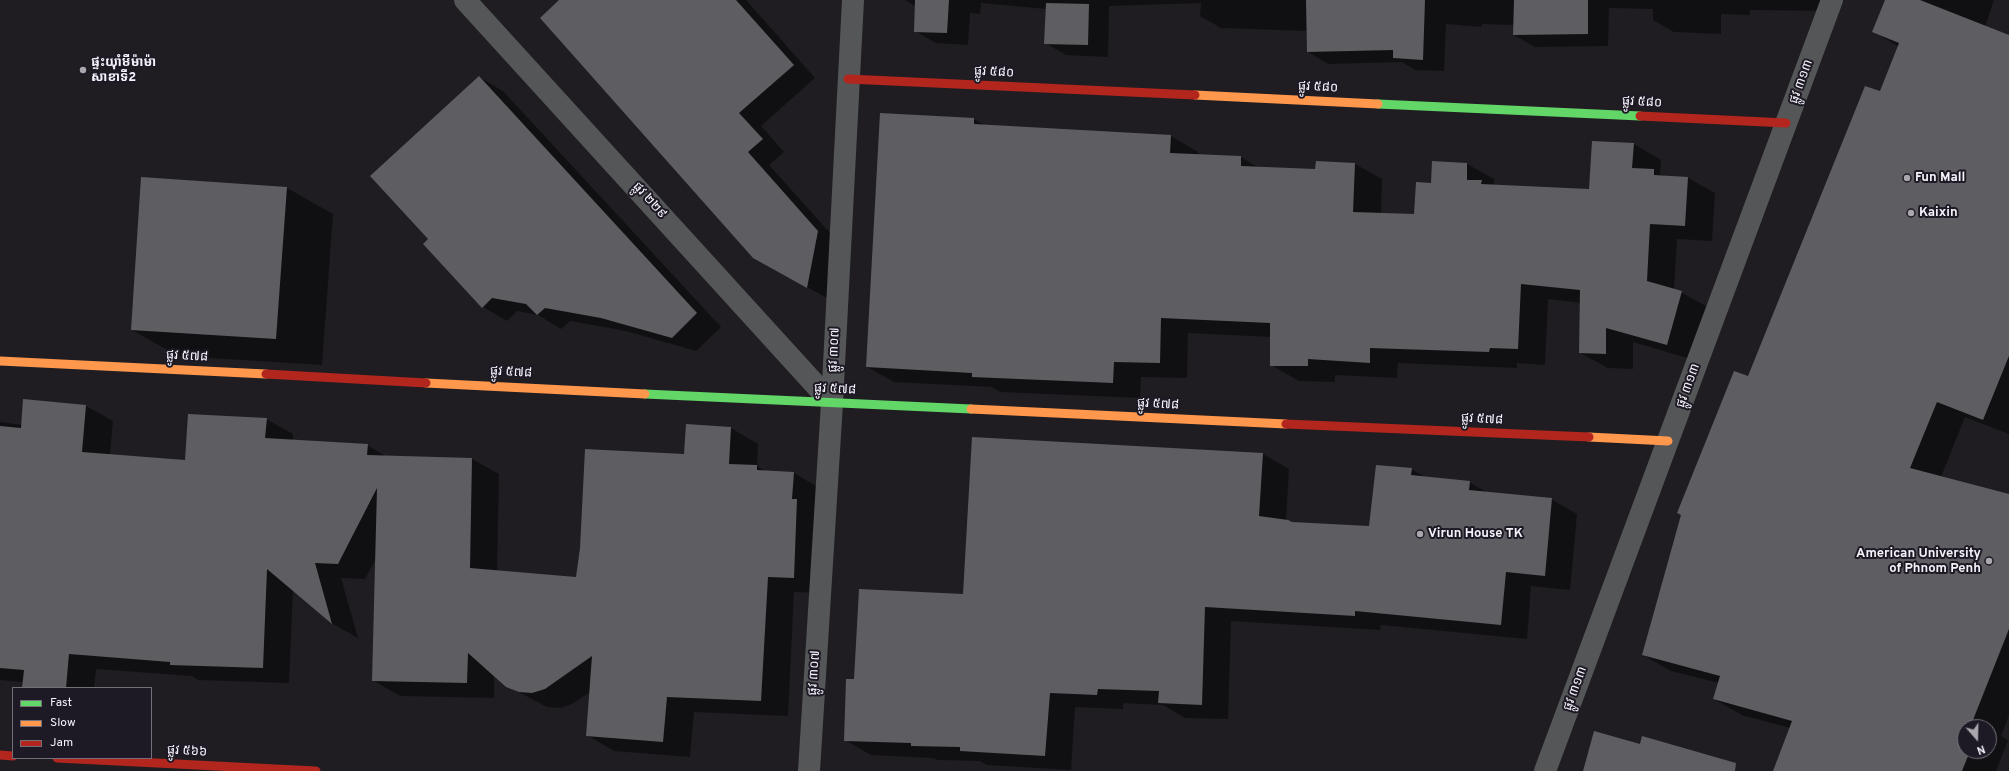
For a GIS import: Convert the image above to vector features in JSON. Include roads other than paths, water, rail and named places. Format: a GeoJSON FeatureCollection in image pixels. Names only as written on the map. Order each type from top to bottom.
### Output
{"type":"FeatureCollection","features":[{"type":"Feature","properties":{"kind":"street","name":"ផ្លូវ ២២៩"},"geometry":{"type":"LineString","coordinates":[[465,0],[832,403]]}},
{"type":"Feature","properties":{"kind":"street","name":"ផ្លូវ ៣០៧"},"geometry":{"type":"LineString","coordinates":[[809,771],[832,403],[853,0]]}},
{"type":"Feature","properties":{"kind":"street","name":"ផ្លូវ ៣១៣"},"geometry":{"type":"LineString","coordinates":[[1545,771],[1832,0]]}},
{"type":"Feature","properties":{"kind":"street","name":"ផ្លូវ ៥៨០"},"geometry":{"type":"LineString","coordinates":[[848,79],[1786,123]]}},
{"type":"Feature","properties":{"kind":"street","name":"ផ្លូវ ៥៧៨"},"geometry":{"type":"LineString","coordinates":[[0,361],[832,403],[1668,441]]}},
{"type":"Feature","properties":{"kind":"street"},"geometry":{"type":"LineString","coordinates":[[0,755],[12,756]]}},
{"type":"Feature","properties":{"kind":"street","name":"ផ្លូវ ៥៦៦"},"geometry":{"type":"LineString","coordinates":[[77,759],[316,771]]}},
{"type":"Feature","properties":{"kind":"place","name":"ផ្ទះយ៉ាំមីម៉ាម៉ា សាខាទី2"},"geometry":{"type":"Point","coordinates":[83,70]}},
{"type":"Feature","properties":{"kind":"place","name":"Fun Mall"},"geometry":{"type":"Point","coordinates":[1907,178]}},
{"type":"Feature","properties":{"kind":"place","name":"Kaixin"},"geometry":{"type":"Point","coordinates":[1911,213]}},
{"type":"Feature","properties":{"kind":"place","name":"Virun House TK"},"geometry":{"type":"Point","coordinates":[1420,534]}},
{"type":"Feature","properties":{"kind":"place","name":"American University of Phnom Penh"},"geometry":{"type":"Point","coordinates":[1989,561]}}]}
